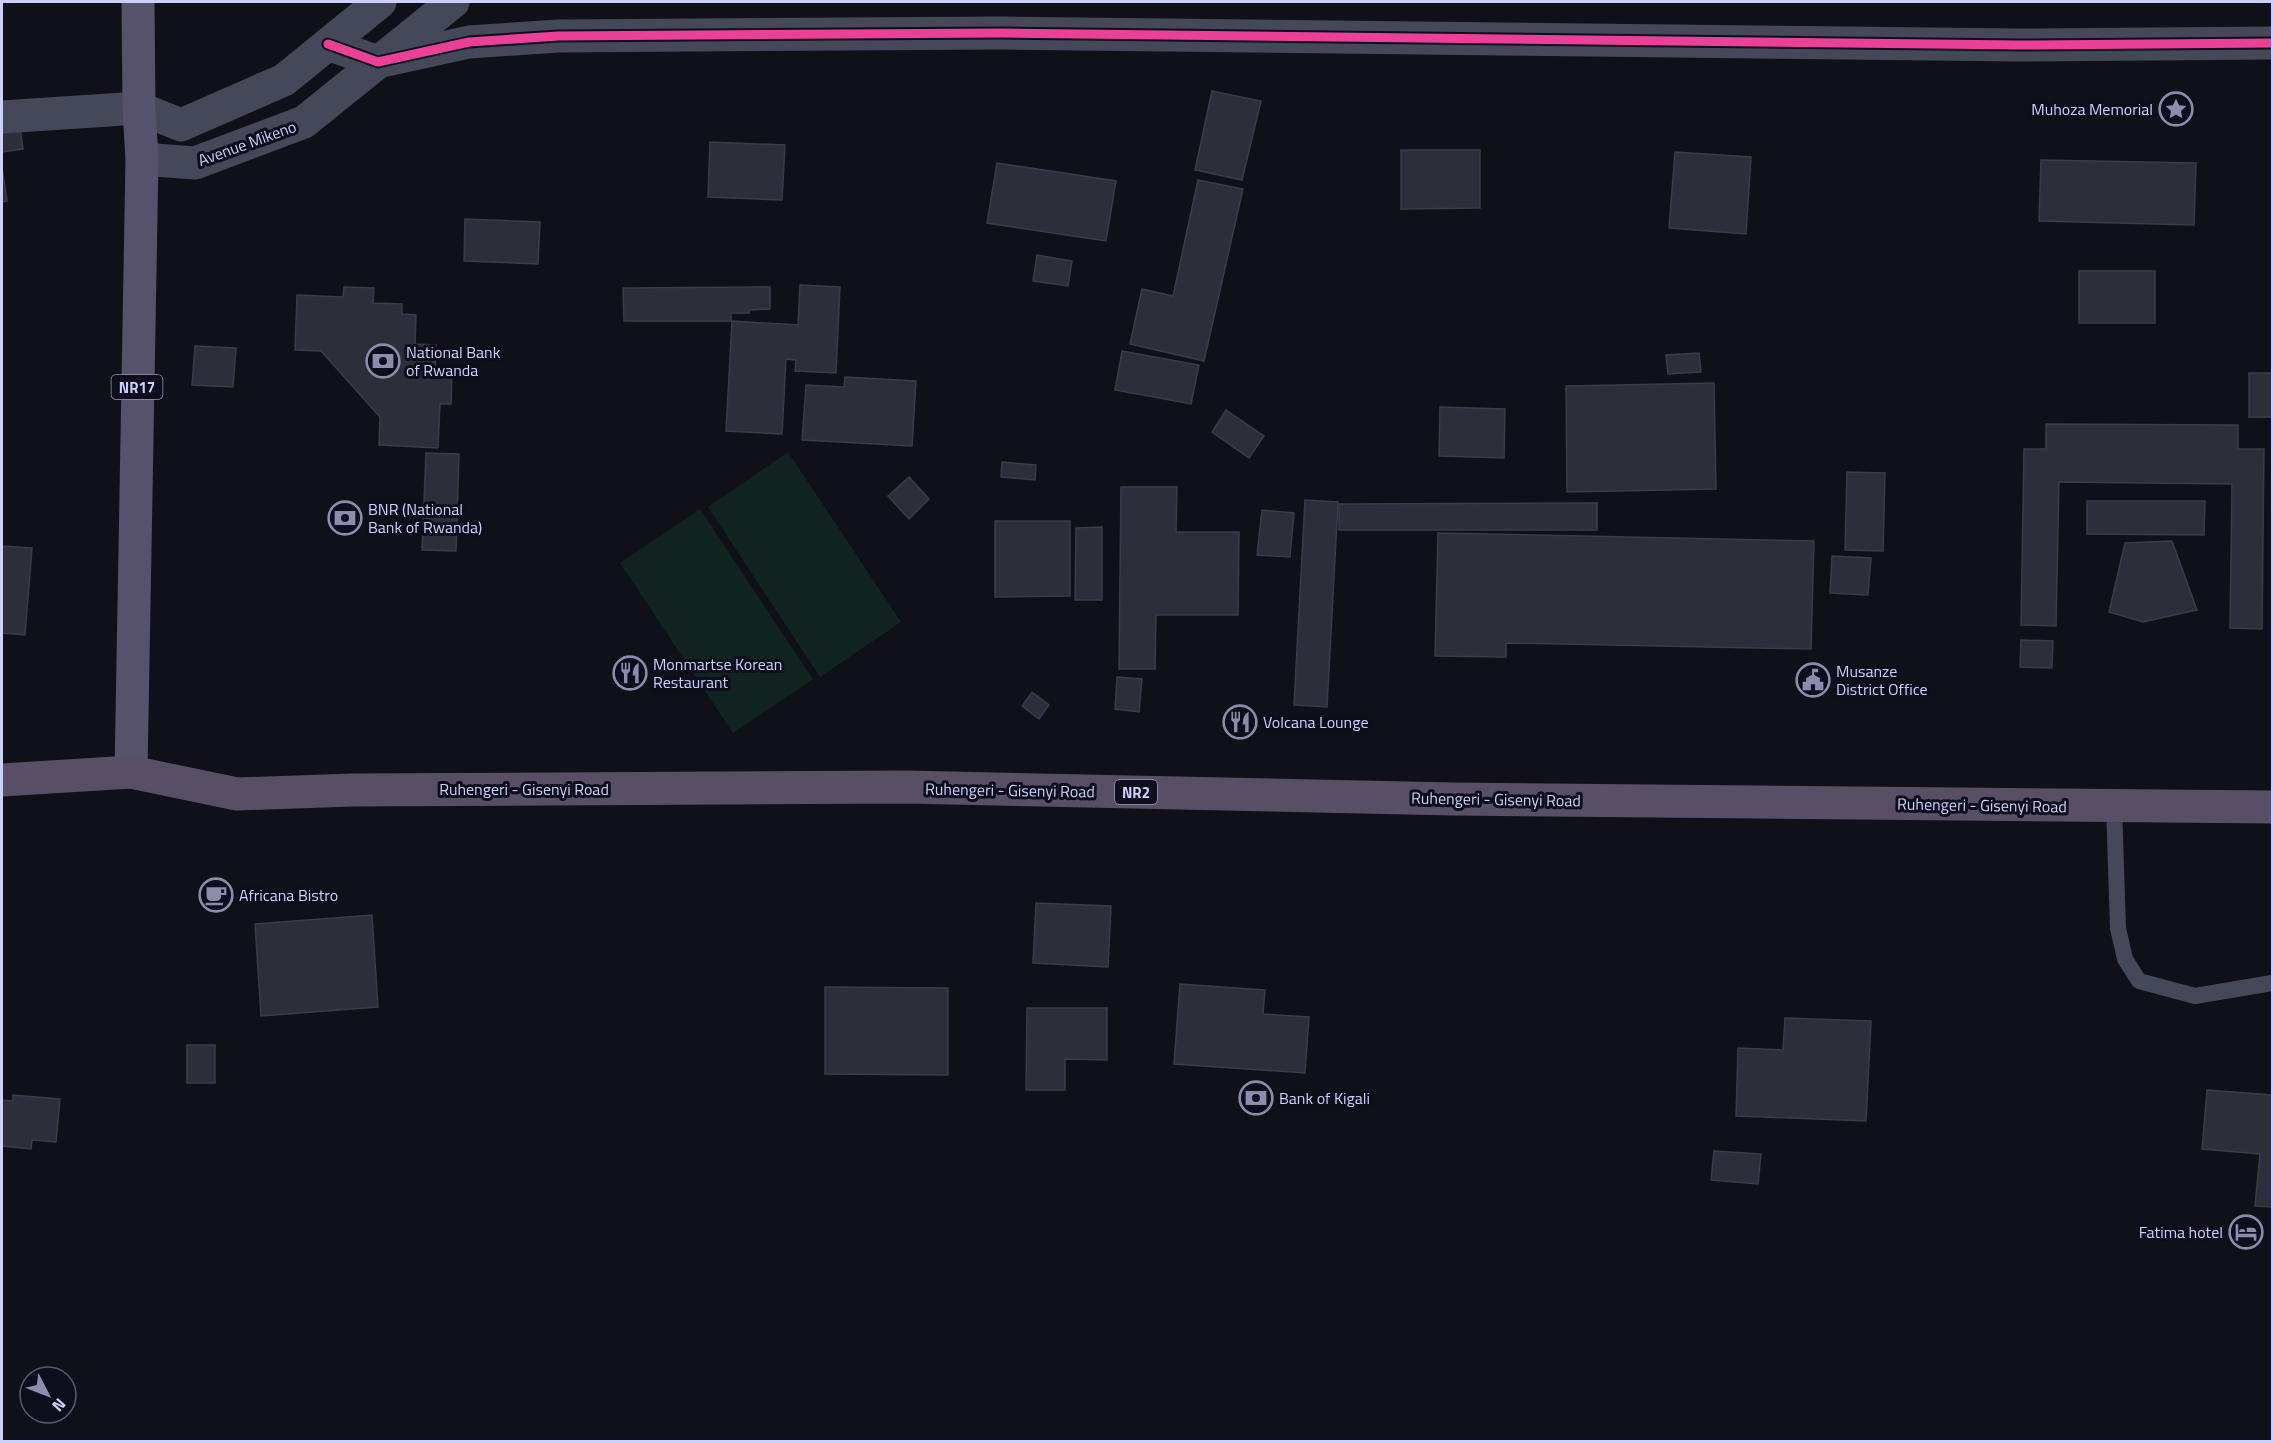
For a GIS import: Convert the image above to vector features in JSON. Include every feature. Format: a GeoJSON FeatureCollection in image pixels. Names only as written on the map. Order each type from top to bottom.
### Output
{"type":"FeatureCollection","features":[{"type":"Feature","properties":{"kind":"highway","name":"Ruhengeri - Gisenyi Road"},"geometry":{"type":"LineString","coordinates":[[2,780],[131,772],[237,795],[352,790],[906,788],[1441,798],[2272,807]]}},
{"type":"Feature","properties":{"kind":"main road","name":"NR17"},"geometry":{"type":"LineString","coordinates":[[131,772],[142,159],[138,2]]}},
{"type":"Feature","properties":{"kind":"street"},"geometry":{"type":"LineString","coordinates":[[2,117],[139,108],[181,125],[284,80],[380,2]]}},
{"type":"Feature","properties":{"kind":"street","name":"Avenue Mikeno"},"geometry":{"type":"LineString","coordinates":[[142,159],[195,163],[304,122],[453,2]]}},
{"type":"Feature","properties":{"kind":"street"},"geometry":{"type":"LineString","coordinates":[[469,42],[471,2]]}},
{"type":"Feature","properties":{"kind":"street"},"geometry":{"type":"LineString","coordinates":[[328,44],[378,62],[469,42],[558,36],[1002,33],[2008,45],[2272,43]]}},
{"type":"Feature","properties":{"kind":"lane"},"geometry":{"type":"LineString","coordinates":[[2114,806],[2118,928],[2125,959],[2139,981],[2194,996],[2272,983]]}},
{"type":"Feature","properties":{"kind":"green space"},"geometry":{"type":"Polygon","coordinates":[[[788,452],[901,622],[820,677],[708,507],[788,452]]]}},
{"type":"Feature","properties":{"kind":"green space"},"geometry":{"type":"Polygon","coordinates":[[[700,509],[813,679],[733,733],[620,563],[700,509]]]}},
{"type":"Feature","properties":{"kind":"building"},"geometry":{"type":"Polygon","coordinates":[[[1212,91],[1261,101],[1242,180],[1195,170],[1212,91]]]}},
{"type":"Feature","properties":{"kind":"building"},"geometry":{"type":"Polygon","coordinates":[[[20,127],[23,149],[2,152],[2,130],[20,127]]]}},
{"type":"Feature","properties":{"kind":"building"},"geometry":{"type":"Polygon","coordinates":[[[710,142],[785,145],[782,200],[708,197],[710,142]]]}},
{"type":"Feature","properties":{"kind":"building"},"geometry":{"type":"Polygon","coordinates":[[[1401,150],[1480,150],[1480,208],[1401,209],[1401,150]]]}},
{"type":"Feature","properties":{"kind":"building"},"geometry":{"type":"Polygon","coordinates":[[[1675,152],[1751,157],[1746,234],[1669,228],[1675,152]]]}},
{"type":"Feature","properties":{"kind":"building"},"geometry":{"type":"Polygon","coordinates":[[[2041,160],[2196,163],[2194,225],[2039,221],[2041,160]]]}},
{"type":"Feature","properties":{"kind":"building"},"geometry":{"type":"Polygon","coordinates":[[[997,163],[1116,181],[1106,241],[987,223],[997,163]]]}},
{"type":"Feature","properties":{"kind":"building"},"geometry":{"type":"Polygon","coordinates":[[[2,167],[7,201],[2,202],[2,167]]]}},
{"type":"Feature","properties":{"kind":"building"},"geometry":{"type":"Polygon","coordinates":[[[1198,180],[1243,189],[1204,361],[1130,344],[1142,289],[1173,296],[1198,180]]]}},
{"type":"Feature","properties":{"kind":"building"},"geometry":{"type":"Polygon","coordinates":[[[465,219],[540,222],[538,264],[464,261],[465,219]]]}},
{"type":"Feature","properties":{"kind":"building"},"geometry":{"type":"Polygon","coordinates":[[[1037,255],[1072,261],[1068,286],[1033,281],[1037,255]]]}},
{"type":"Feature","properties":{"kind":"building"},"geometry":{"type":"Polygon","coordinates":[[[2079,271],[2155,271],[2155,323],[2079,323],[2079,271]]]}},
{"type":"Feature","properties":{"kind":"building"},"geometry":{"type":"Polygon","coordinates":[[[800,285],[840,287],[836,373],[795,371],[796,360],[786,359],[782,434],[726,431],[732,321],[798,325],[800,285]]]}},
{"type":"Feature","properties":{"kind":"building","name":"National Bank of Rwanda"},"geometry":{"type":"Polygon","coordinates":[[[344,287],[374,288],[373,303],[402,304],[402,314],[416,315],[415,344],[436,345],[435,372],[452,372],[451,404],[440,404],[438,448],[379,445],[380,417],[321,351],[295,350],[297,295],[343,297],[344,287]]]}},
{"type":"Feature","properties":{"kind":"building"},"geometry":{"type":"Polygon","coordinates":[[[770,287],[770,309],[749,310],[749,313],[731,313],[731,321],[624,321],[623,288],[770,287]]]}},
{"type":"Feature","properties":{"kind":"building"},"geometry":{"type":"Polygon","coordinates":[[[195,346],[236,348],[233,387],[192,385],[195,346]]]}},
{"type":"Feature","properties":{"kind":"building"},"geometry":{"type":"Polygon","coordinates":[[[1122,351],[1199,365],[1191,404],[1115,390],[1122,351]]]}},
{"type":"Feature","properties":{"kind":"building"},"geometry":{"type":"Polygon","coordinates":[[[1699,353],[1701,372],[1668,374],[1666,355],[1699,353]]]}},
{"type":"Feature","properties":{"kind":"building"},"geometry":{"type":"Polygon","coordinates":[[[2249,373],[2272,373],[2272,417],[2249,417],[2249,373]]]}},
{"type":"Feature","properties":{"kind":"building"},"geometry":{"type":"Polygon","coordinates":[[[845,377],[916,381],[912,446],[802,440],[806,385],[844,387],[845,377]]]}},
{"type":"Feature","properties":{"kind":"building"},"geometry":{"type":"Polygon","coordinates":[[[1714,383],[1716,489],[1567,492],[1566,386],[1714,383]]]}},
{"type":"Feature","properties":{"kind":"building"},"geometry":{"type":"Polygon","coordinates":[[[1440,407],[1505,409],[1504,458],[1439,456],[1440,407]]]}},
{"type":"Feature","properties":{"kind":"building"},"geometry":{"type":"Polygon","coordinates":[[[1226,410],[1264,436],[1249,458],[1212,432],[1226,410]]]}},
{"type":"Feature","properties":{"kind":"building"},"geometry":{"type":"Polygon","coordinates":[[[2046,424],[2238,425],[2238,449],[2264,449],[2262,629],[2230,628],[2232,484],[2059,482],[2056,626],[2021,625],[2024,449],[2046,449],[2046,424]]]}},
{"type":"Feature","properties":{"kind":"building"},"geometry":{"type":"Polygon","coordinates":[[[426,453],[459,454],[456,551],[422,550],[426,453]]]}},
{"type":"Feature","properties":{"kind":"building"},"geometry":{"type":"Polygon","coordinates":[[[1002,462],[1036,465],[1035,480],[1001,477],[1002,462]]]}},
{"type":"Feature","properties":{"kind":"building"},"geometry":{"type":"Polygon","coordinates":[[[1847,472],[1885,473],[1883,551],[1845,550],[1847,472]]]}},
{"type":"Feature","properties":{"kind":"building"},"geometry":{"type":"Polygon","coordinates":[[[909,477],[929,499],[909,519],[888,496],[909,477]]]}},
{"type":"Feature","properties":{"kind":"building"},"geometry":{"type":"Polygon","coordinates":[[[1121,487],[1177,487],[1176,532],[1239,532],[1238,615],[1156,615],[1155,669],[1119,669],[1121,487]]]}},
{"type":"Feature","properties":{"kind":"building"},"geometry":{"type":"Polygon","coordinates":[[[1305,500],[1338,502],[1327,707],[1294,705],[1305,500]]]}},
{"type":"Feature","properties":{"kind":"building"},"geometry":{"type":"Polygon","coordinates":[[[2087,501],[2205,501],[2204,535],[2087,534],[2087,501]]]}},
{"type":"Feature","properties":{"kind":"building"},"geometry":{"type":"Polygon","coordinates":[[[1597,503],[1597,530],[1339,530],[1339,504],[1597,503]]]}},
{"type":"Feature","properties":{"kind":"building"},"geometry":{"type":"Polygon","coordinates":[[[1262,510],[1294,513],[1290,557],[1257,555],[1262,510]]]}},
{"type":"Feature","properties":{"kind":"building"},"geometry":{"type":"Polygon","coordinates":[[[995,521],[1070,521],[1070,596],[995,597],[995,521]]]}},
{"type":"Feature","properties":{"kind":"building"},"geometry":{"type":"Polygon","coordinates":[[[1102,527],[1102,600],[1075,600],[1076,528],[1102,527]]]}},
{"type":"Feature","properties":{"kind":"building"},"geometry":{"type":"Polygon","coordinates":[[[1438,533],[1814,541],[1811,649],[1506,643],[1506,657],[1435,656],[1438,533]]]}},
{"type":"Feature","properties":{"kind":"building"},"geometry":{"type":"Polygon","coordinates":[[[2172,541],[2197,610],[2143,622],[2109,612],[2125,543],[2172,541]]]}},
{"type":"Feature","properties":{"kind":"building"},"geometry":{"type":"Polygon","coordinates":[[[2,546],[32,548],[25,635],[2,633],[2,546]]]}},
{"type":"Feature","properties":{"kind":"building"},"geometry":{"type":"Polygon","coordinates":[[[1832,556],[1871,558],[1868,595],[1830,593],[1832,556]]]}},
{"type":"Feature","properties":{"kind":"building"},"geometry":{"type":"Polygon","coordinates":[[[2021,640],[2053,641],[2052,668],[2020,667],[2021,640]]]}},
{"type":"Feature","properties":{"kind":"building"},"geometry":{"type":"Polygon","coordinates":[[[1117,677],[1142,679],[1139,712],[1115,709],[1117,677]]]}},
{"type":"Feature","properties":{"kind":"building"},"geometry":{"type":"Polygon","coordinates":[[[1032,692],[1049,705],[1039,719],[1022,706],[1032,692]]]}},
{"type":"Feature","properties":{"kind":"building"},"geometry":{"type":"Polygon","coordinates":[[[1036,903],[1111,906],[1108,967],[1033,963],[1036,903]]]}},
{"type":"Feature","properties":{"kind":"building"},"geometry":{"type":"Polygon","coordinates":[[[372,915],[378,1007],[261,1016],[255,924],[372,915]]]}},
{"type":"Feature","properties":{"kind":"building"},"geometry":{"type":"Polygon","coordinates":[[[1180,984],[1265,990],[1263,1014],[1309,1017],[1305,1073],[1174,1064],[1180,984]]]}},
{"type":"Feature","properties":{"kind":"building"},"geometry":{"type":"Polygon","coordinates":[[[825,987],[948,988],[948,1075],[825,1074],[825,987]]]}},
{"type":"Feature","properties":{"kind":"building"},"geometry":{"type":"Polygon","coordinates":[[[1027,1008],[1107,1008],[1107,1060],[1065,1059],[1065,1090],[1026,1090],[1027,1008]]]}},
{"type":"Feature","properties":{"kind":"building"},"geometry":{"type":"Polygon","coordinates":[[[1785,1018],[1871,1021],[1866,1121],[1736,1116],[1738,1048],[1783,1050],[1785,1018]]]}},
{"type":"Feature","properties":{"kind":"building"},"geometry":{"type":"Polygon","coordinates":[[[187,1045],[215,1045],[215,1083],[187,1083],[187,1045]]]}},
{"type":"Feature","properties":{"kind":"building"},"geometry":{"type":"Polygon","coordinates":[[[2207,1090],[2272,1095],[2272,1207],[2255,1206],[2260,1154],[2202,1149],[2207,1090]]]}},
{"type":"Feature","properties":{"kind":"building"},"geometry":{"type":"Polygon","coordinates":[[[13,1095],[60,1099],[56,1142],[32,1140],[31,1149],[2,1146],[2,1100],[13,1101],[13,1095]]]}},
{"type":"Feature","properties":{"kind":"building"},"geometry":{"type":"Polygon","coordinates":[[[1714,1151],[1761,1154],[1758,1184],[1711,1180],[1714,1151]]]}},
{"type":"Feature","properties":{"kind":"cycle path"},"geometry":{"type":"LineString","coordinates":[[328,44],[378,62],[469,42],[558,36],[1002,33],[2020,45],[2272,43]]}},
{"type":"Feature","properties":{"kind":"place","name":"Muhoza Memorial"},"geometry":{"type":"Point","coordinates":[2176,109]}},
{"type":"Feature","properties":{"kind":"place","name":"National Bank of Rwanda"},"geometry":{"type":"Point","coordinates":[383,361]}},
{"type":"Feature","properties":{"kind":"place","name":"BNR (National Bank of Rwanda)"},"geometry":{"type":"Point","coordinates":[345,518]}},
{"type":"Feature","properties":{"kind":"place","name":"Monmartse Korean Restaurant"},"geometry":{"type":"Point","coordinates":[630,673]}},
{"type":"Feature","properties":{"kind":"place","name":"Musanze District Office"},"geometry":{"type":"Point","coordinates":[1813,680]}},
{"type":"Feature","properties":{"kind":"place","name":"Volcana Lounge"},"geometry":{"type":"Point","coordinates":[1240,722]}},
{"type":"Feature","properties":{"kind":"place","name":"Africana Bistro"},"geometry":{"type":"Point","coordinates":[216,895]}},
{"type":"Feature","properties":{"kind":"place","name":"Bank of Kigali"},"geometry":{"type":"Point","coordinates":[1256,1098]}},
{"type":"Feature","properties":{"kind":"place","name":"Fatima hotel"},"geometry":{"type":"Point","coordinates":[2246,1232]}}]}
